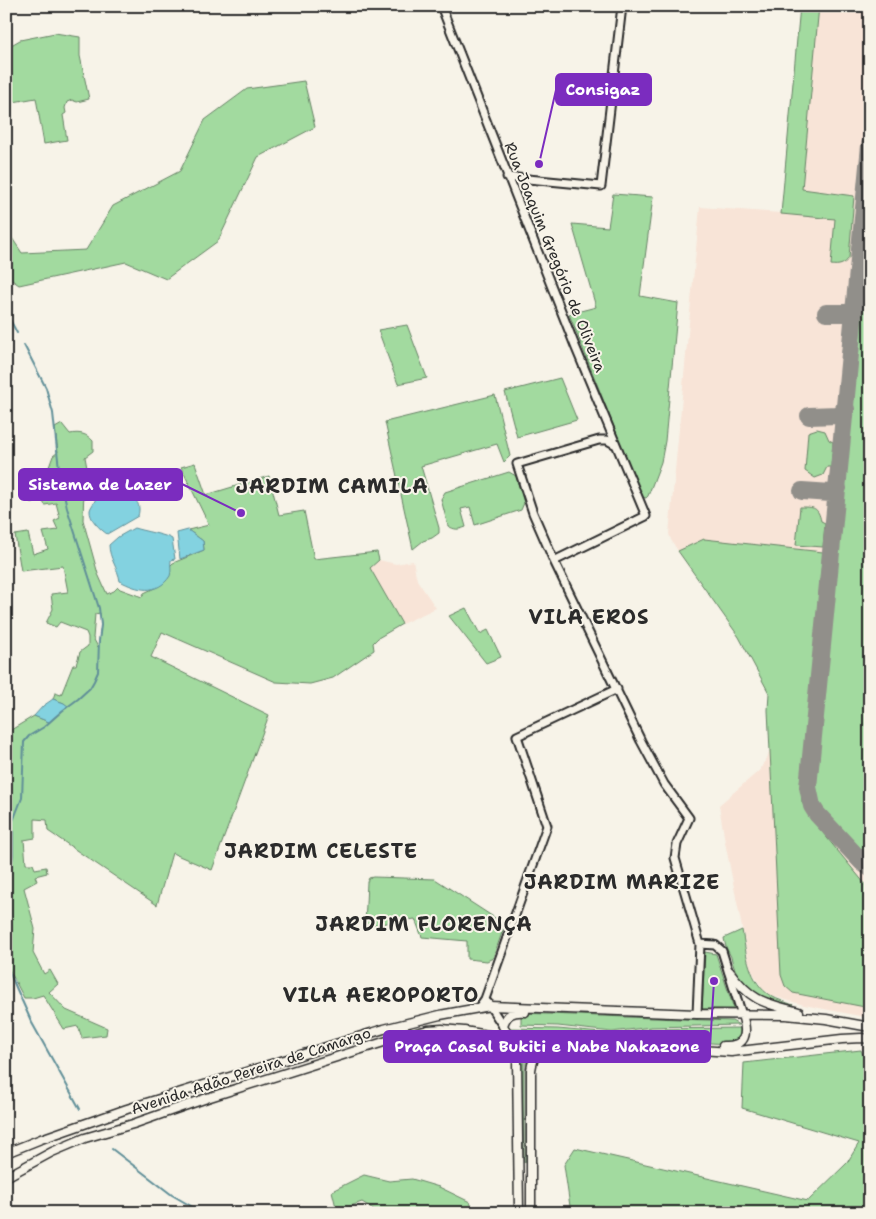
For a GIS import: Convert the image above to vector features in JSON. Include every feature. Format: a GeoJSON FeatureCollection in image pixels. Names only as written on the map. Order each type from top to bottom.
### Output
{"type":"FeatureCollection","features":[{"type":"Feature","properties":{"kind":"main road"},"geometry":{"type":"LineString","coordinates":[[728,971],[746,992],[763,1003],[826,1019],[870,1027]]}},
{"type":"Feature","properties":{"kind":"main road","name":"Avenida Adão Pereira de Camargo"},"geometry":{"type":"LineString","coordinates":[[6,1154],[41,1139],[127,1109],[340,1043],[432,1017],[476,1009],[488,1002],[697,1014],[786,1015],[826,1019]]}},
{"type":"Feature","properties":{"kind":"main road"},"geometry":{"type":"LineString","coordinates":[[518,1213],[517,1056],[512,1039],[503,1026],[508,1016],[515,1012],[645,1016],[680,1013]]}},
{"type":"Feature","properties":{"kind":"main road"},"geometry":{"type":"LineString","coordinates":[[725,1014],[737,1018],[746,1026]]}},
{"type":"Feature","properties":{"kind":"main road"},"geometry":{"type":"LineString","coordinates":[[647,1046],[669,1044],[732,1047],[741,1043],[744,1038],[746,1026],[742,1015]]}},
{"type":"Feature","properties":{"kind":"main road","name":"Avenida Adão Pereira de Camargo"},"geometry":{"type":"LineString","coordinates":[[6,1177],[52,1152],[85,1138],[416,1032],[442,1029],[497,1036],[525,1042],[556,1041],[731,1052],[861,1038],[870,1039]]}},
{"type":"Feature","properties":{"kind":"main road"},"geometry":{"type":"LineString","coordinates":[[497,1036],[509,1045],[517,1056]]}},
{"type":"Feature","properties":{"kind":"main road"},"geometry":{"type":"LineString","coordinates":[[531,1213],[532,1062],[539,1049],[556,1041]]}},
{"type":"Feature","properties":{"kind":"street","name":"Rua Joaquim Gregório de Oliveira"},"geometry":{"type":"LineString","coordinates":[[441,6],[606,422],[646,516],[562,557]]}},
{"type":"Feature","properties":{"kind":"street"},"geometry":{"type":"LineString","coordinates":[[508,177],[601,186],[622,6]]}},
{"type":"Feature","properties":{"kind":"street"},"geometry":{"type":"LineString","coordinates":[[599,440],[605,433],[606,422]]}},
{"type":"Feature","properties":{"kind":"street"},"geometry":{"type":"LineString","coordinates":[[616,445],[607,440],[599,440],[517,464],[533,513],[554,561],[641,741],[664,784],[689,818],[677,844],[675,858],[700,944],[697,1014]]}},
{"type":"Feature","properties":{"kind":"street"},"geometry":{"type":"LineString","coordinates":[[550,552],[562,557]]}},
{"type":"Feature","properties":{"kind":"street"},"geometry":{"type":"LineString","coordinates":[[554,561],[562,557]]}},
{"type":"Feature","properties":{"kind":"street"},"geometry":{"type":"LineString","coordinates":[[503,1026],[488,1002],[547,826],[517,736],[617,689]]}},
{"type":"Feature","properties":{"kind":"street"},"geometry":{"type":"LineString","coordinates":[[700,944],[714,945],[722,951],[742,1015]]}},
{"type":"Feature","properties":{"kind":"street"},"geometry":{"type":"LineString","coordinates":[[700,956],[706,946],[714,945]]}},
{"type":"Feature","properties":{"kind":"shaded area"},"geometry":{"type":"Polygon","coordinates":[[[800,6],[870,6],[870,1018],[804,1005],[772,996],[762,988],[750,968],[719,805],[760,770],[768,756],[771,743],[768,710],[769,693],[739,637],[678,551],[669,534],[700,207],[781,213],[800,6]]]}},
{"type":"Feature","properties":{"kind":"shaded area"},"geometry":{"type":"Polygon","coordinates":[[[379,560],[396,564],[413,561],[417,580],[436,608],[402,624],[370,568],[379,560]]]}},
{"type":"Feature","properties":{"kind":"green space"},"geometry":{"type":"Polygon","coordinates":[[[800,6],[819,6],[802,189],[854,196],[849,258],[839,265],[831,265],[835,219],[781,214],[800,6]]]}},
{"type":"Feature","properties":{"kind":"green space"},"geometry":{"type":"Polygon","coordinates":[[[55,33],[80,37],[80,56],[89,99],[67,102],[66,113],[63,115],[67,140],[44,144],[36,98],[13,102],[6,119],[6,48],[20,40],[55,33]]]}},
{"type":"Feature","properties":{"kind":"green space"},"geometry":{"type":"Polygon","coordinates":[[[304,81],[315,127],[258,157],[218,241],[166,279],[126,262],[19,285],[6,276],[6,229],[22,253],[86,250],[113,206],[180,171],[205,120],[247,89],[304,81]]]}},
{"type":"Feature","properties":{"kind":"green space"},"geometry":{"type":"Polygon","coordinates":[[[613,194],[653,197],[640,296],[678,303],[665,441],[661,462],[646,498],[642,497],[569,314],[596,307],[572,224],[608,227],[613,194]]]}},
{"type":"Feature","properties":{"kind":"green space"},"geometry":{"type":"Polygon","coordinates":[[[870,258],[870,861],[863,857],[820,806],[816,798],[815,789],[863,275],[865,266],[870,258]]]}},
{"type":"Feature","properties":{"kind":"green space"},"geometry":{"type":"Polygon","coordinates":[[[407,325],[427,378],[398,384],[378,330],[407,325]]]}},
{"type":"Feature","properties":{"kind":"green space"},"geometry":{"type":"Polygon","coordinates":[[[560,378],[577,420],[517,437],[505,392],[560,378]]]}},
{"type":"Feature","properties":{"kind":"green space"},"geometry":{"type":"Polygon","coordinates":[[[495,395],[510,456],[504,462],[497,444],[421,466],[439,533],[423,541],[413,549],[385,422],[495,395]]]}},
{"type":"Feature","properties":{"kind":"green space"},"geometry":{"type":"Polygon","coordinates":[[[62,424],[70,434],[83,434],[93,441],[93,451],[85,457],[87,468],[80,471],[84,486],[83,520],[98,574],[107,594],[118,587],[142,597],[144,593],[166,580],[170,572],[169,567],[173,563],[204,550],[203,541],[188,530],[209,525],[181,467],[195,463],[206,495],[269,476],[279,515],[304,511],[314,559],[377,552],[379,560],[370,568],[402,624],[378,638],[373,643],[374,650],[333,678],[310,684],[276,682],[162,632],[151,657],[269,715],[212,870],[172,853],[157,905],[48,831],[47,820],[35,819],[35,838],[24,840],[26,864],[33,864],[35,869],[46,867],[47,873],[35,876],[37,881],[24,888],[35,929],[33,953],[44,974],[50,970],[58,984],[49,992],[66,1010],[107,1028],[106,1035],[82,1038],[78,1026],[64,1029],[43,995],[24,998],[6,963],[6,733],[34,716],[49,722],[67,706],[53,699],[55,693],[61,695],[73,665],[76,665],[80,652],[88,646],[86,632],[60,622],[56,627],[46,623],[53,609],[51,594],[68,592],[63,566],[21,571],[15,535],[28,533],[33,554],[48,549],[43,532],[58,530],[54,521],[60,518],[56,503],[45,505],[41,499],[31,503],[23,478],[32,471],[49,467],[53,456],[58,452],[55,428],[62,424]],[[100,613],[95,614],[93,638],[98,647],[101,625],[100,613]]]}},
{"type":"Feature","properties":{"kind":"green space"},"geometry":{"type":"Polygon","coordinates":[[[817,429],[825,431],[829,440],[833,442],[831,467],[827,467],[823,475],[815,478],[805,471],[808,432],[817,429]]]}},
{"type":"Feature","properties":{"kind":"green space"},"geometry":{"type":"Polygon","coordinates":[[[509,472],[516,476],[524,503],[521,510],[475,525],[470,507],[461,509],[466,527],[457,529],[448,526],[441,499],[445,492],[509,472]]]}},
{"type":"Feature","properties":{"kind":"green space"},"geometry":{"type":"Polygon","coordinates":[[[800,507],[809,507],[817,510],[821,521],[825,523],[823,547],[796,545],[800,507]]]}},
{"type":"Feature","properties":{"kind":"green space"},"geometry":{"type":"Polygon","coordinates":[[[704,539],[823,552],[801,789],[802,802],[809,816],[870,890],[868,1002],[870,1008],[793,993],[785,986],[781,975],[768,710],[769,693],[739,637],[678,551],[704,539]]]}},
{"type":"Feature","properties":{"kind":"green space"},"geometry":{"type":"Polygon","coordinates":[[[466,608],[480,634],[488,630],[501,657],[486,663],[449,616],[466,608]]]}},
{"type":"Feature","properties":{"kind":"green space"},"geometry":{"type":"Polygon","coordinates":[[[369,878],[435,879],[495,918],[501,923],[503,930],[493,958],[487,961],[467,959],[467,941],[422,937],[415,919],[365,926],[367,882],[369,878]]]}},
{"type":"Feature","properties":{"kind":"green space"},"geometry":{"type":"Polygon","coordinates":[[[742,930],[750,967],[758,983],[771,996],[793,1005],[774,1001],[758,994],[751,990],[739,976],[726,948],[724,938],[742,930]]]}},
{"type":"Feature","properties":{"kind":"green space"},"geometry":{"type":"Polygon","coordinates":[[[705,952],[716,954],[734,1009],[702,1009],[705,952]]]}},
{"type":"Feature","properties":{"kind":"green space"},"geometry":{"type":"Polygon","coordinates":[[[521,1013],[732,1021],[739,1025],[651,1027],[612,1032],[558,1026],[521,1025],[521,1013]]]}},
{"type":"Feature","properties":{"kind":"green space"},"geometry":{"type":"Polygon","coordinates":[[[509,1028],[558,1029],[612,1034],[650,1029],[740,1028],[740,1037],[730,1044],[515,1033],[509,1028]]]}},
{"type":"Feature","properties":{"kind":"green space"},"geometry":{"type":"Polygon","coordinates":[[[522,1044],[537,1045],[528,1059],[527,1066],[526,1163],[526,1051],[524,1051],[524,1163],[522,1044]]]}},
{"type":"Feature","properties":{"kind":"green space"},"geometry":{"type":"Polygon","coordinates":[[[861,1050],[870,1072],[870,1213],[571,1213],[564,1165],[575,1148],[808,1201],[847,1163],[859,1143],[742,1108],[744,1063],[861,1050]]]}},
{"type":"Feature","properties":{"kind":"green space"},"geometry":{"type":"Polygon","coordinates":[[[364,1175],[389,1181],[412,1179],[439,1187],[470,1202],[474,1213],[380,1213],[362,1202],[337,1211],[332,1191],[364,1175]]]}},
{"type":"Feature","properties":{"kind":"water"},"geometry":{"type":"Polygon","coordinates":[[[122,495],[136,501],[139,507],[138,516],[107,534],[93,520],[90,510],[96,498],[122,495]]]}},
{"type":"Feature","properties":{"kind":"water"},"geometry":{"type":"Polygon","coordinates":[[[134,528],[172,539],[175,559],[171,560],[170,576],[165,582],[153,589],[140,589],[120,581],[110,554],[109,545],[118,537],[134,528]]]}},
{"type":"Feature","properties":{"kind":"water"},"geometry":{"type":"Polygon","coordinates":[[[188,530],[203,541],[204,550],[180,559],[177,533],[188,530]]]}},
{"type":"Feature","properties":{"kind":"water"},"geometry":{"type":"Polygon","coordinates":[[[53,699],[68,706],[49,722],[34,716],[43,706],[53,699]]]}},
{"type":"Feature","properties":{"kind":"waterway"},"geometry":{"type":"LineString","coordinates":[[6,312],[17,333]]}},
{"type":"Feature","properties":{"kind":"waterway"},"geometry":{"type":"LineString","coordinates":[[6,895],[13,855],[13,821],[22,798],[24,742],[90,688],[98,672],[101,625],[99,608],[67,508],[59,469],[53,413],[46,388],[24,345]]}},
{"type":"Feature","properties":{"kind":"waterway"},"geometry":{"type":"LineString","coordinates":[[6,965],[32,1023],[80,1109]]}},
{"type":"Feature","properties":{"kind":"waterway"},"geometry":{"type":"LineString","coordinates":[[112,1149],[172,1195],[203,1213]]}},
{"type":"Feature","properties":{"kind":"taxiway"},"geometry":{"type":"LineString","coordinates":[[870,145],[808,787],[812,806],[817,814],[862,862],[870,868]]}},
{"type":"Feature","properties":{"kind":"taxiway"},"geometry":{"type":"LineString","coordinates":[[826,313],[848,313],[855,308]]}},
{"type":"Feature","properties":{"kind":"taxiway"},"geometry":{"type":"LineString","coordinates":[[809,416],[838,415],[846,409]]}},
{"type":"Feature","properties":{"kind":"taxiway"},"geometry":{"type":"LineString","coordinates":[[802,491],[831,493],[838,488]]}},
{"type":"Feature","properties":{"kind":"place","name":"Consigaz"},"geometry":{"type":"Point","coordinates":[539,164]}},
{"type":"Feature","properties":{"kind":"place","name":"Sistema de Lazer"},"geometry":{"type":"Point","coordinates":[241,513]}},
{"type":"Feature","properties":{"kind":"place","name":"Praça Casal Bukiti e Nabe Nakazone"},"geometry":{"type":"Point","coordinates":[714,981]}},
{"type":"Feature","properties":{"kind":"district","name":"JARDIM CAMILA"},"geometry":{"type":"Point","coordinates":[332,486]}},
{"type":"Feature","properties":{"kind":"district","name":"VILA EROS"},"geometry":{"type":"Point","coordinates":[589,617]}},
{"type":"Feature","properties":{"kind":"district","name":"JARDIM CELESTE"},"geometry":{"type":"Point","coordinates":[321,851]}},
{"type":"Feature","properties":{"kind":"district","name":"JARDIM MARIZE"},"geometry":{"type":"Point","coordinates":[622,882]}},
{"type":"Feature","properties":{"kind":"district","name":"JARDIM FLORENÇA"},"geometry":{"type":"Point","coordinates":[424,924]}},
{"type":"Feature","properties":{"kind":"district","name":"VILA AEROPORTO"},"geometry":{"type":"Point","coordinates":[381,995]}}]}
